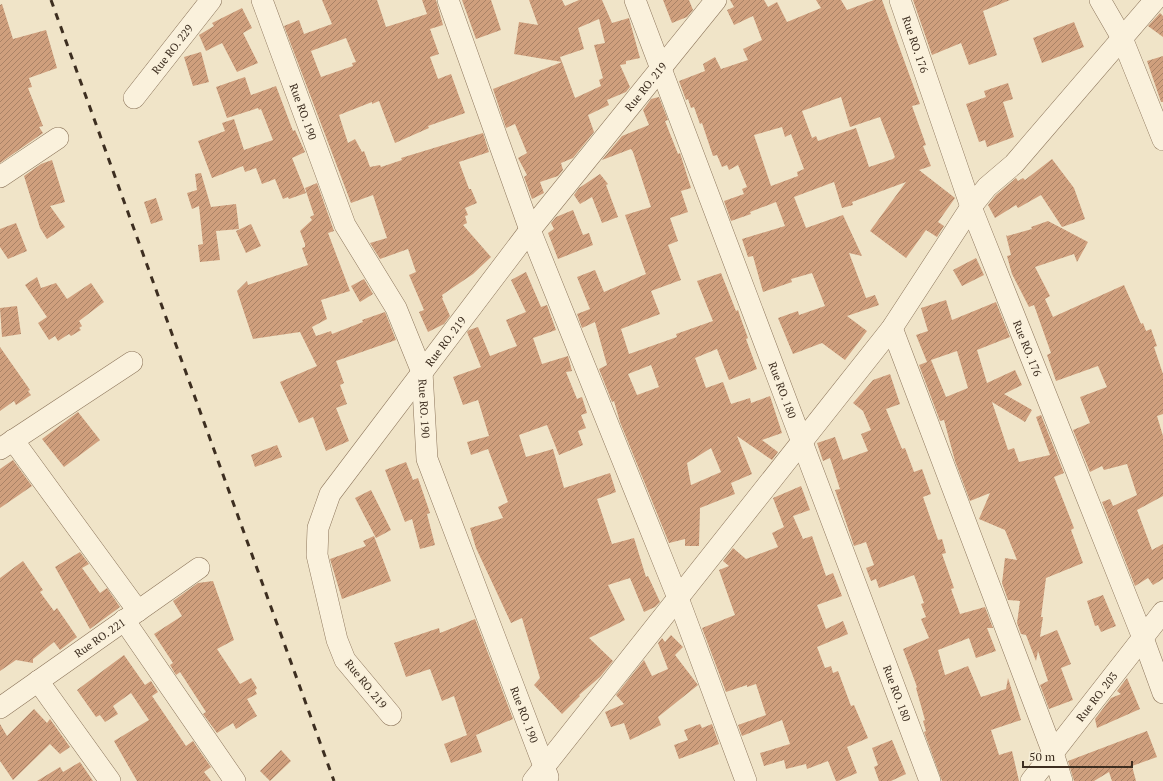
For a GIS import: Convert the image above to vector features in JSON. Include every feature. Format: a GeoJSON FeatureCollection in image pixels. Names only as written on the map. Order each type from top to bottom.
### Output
{"type":"FeatureCollection","features":[{"type":"Feature","properties":{"kind":"street","name":"Rue RO. 229"},"geometry":{"type":"LineString","coordinates":[[134,98],[212,0]]}},
{"type":"Feature","properties":{"kind":"street","name":"Rue RO. 190"},"geometry":{"type":"LineString","coordinates":[[262,0],[345,225],[396,308],[422,372],[427,459],[542,776]]}},
{"type":"Feature","properties":{"kind":"street"},"geometry":{"type":"LineString","coordinates":[[448,0],[530,230],[678,598],[746,781]]}},
{"type":"Feature","properties":{"kind":"street","name":"Rue RO. 180"},"geometry":{"type":"LineString","coordinates":[[635,0],[930,781]]}},
{"type":"Feature","properties":{"kind":"street","name":"Rue RO. 219"},"geometry":{"type":"LineString","coordinates":[[391,715],[345,660],[337,640],[317,555],[318,528],[330,494],[530,230],[661,70],[716,0]]}},
{"type":"Feature","properties":{"kind":"street","name":"Rue RO. 176"},"geometry":{"type":"LineString","coordinates":[[900,0],[971,206],[1143,638],[1163,693]]}},
{"type":"Feature","properties":{"kind":"street"},"geometry":{"type":"LineString","coordinates":[[1100,0],[1122,38],[1163,140]]}},
{"type":"Feature","properties":{"kind":"street"},"geometry":{"type":"LineString","coordinates":[[542,776],[678,598],[892,328],[971,206],[987,187],[1014,164],[1155,0]]}},
{"type":"Feature","properties":{"kind":"street"},"geometry":{"type":"LineString","coordinates":[[0,177],[58,138]]}},
{"type":"Feature","properties":{"kind":"street"},"geometry":{"type":"LineString","coordinates":[[892,328],[1053,753],[1062,781]]}},
{"type":"Feature","properties":{"kind":"street"},"geometry":{"type":"LineString","coordinates":[[132,362],[6,445],[131,616],[235,781]]}},
{"type":"Feature","properties":{"kind":"street","name":"Rue RO. 221"},"geometry":{"type":"LineString","coordinates":[[0,708],[199,568]]}},
{"type":"Feature","properties":{"kind":"street","name":"Rue RO. 203"},"geometry":{"type":"LineString","coordinates":[[1031,781],[1163,612]]}},
{"type":"Feature","properties":{"kind":"street"},"geometry":{"type":"LineString","coordinates":[[38,681],[110,781]]}},
{"type":"Feature","properties":{"kind":"building"},"geometry":{"type":"Polygon","coordinates":[[[322,0],[377,0],[386,27],[427,14],[422,0],[436,0],[443,25],[430,29],[439,54],[430,57],[438,79],[451,74],[465,113],[428,126],[429,128],[395,143],[379,101],[372,104],[372,102],[339,115],[348,143],[355,139],[362,152],[364,151],[370,167],[380,165],[381,167],[402,160],[401,158],[483,133],[489,152],[459,162],[469,189],[471,189],[477,203],[465,208],[468,215],[465,216],[467,223],[463,225],[491,257],[473,274],[442,295],[450,316],[444,324],[428,332],[419,312],[424,310],[409,275],[416,272],[408,249],[380,259],[370,243],[387,238],[373,195],[351,203],[284,26],[299,20],[304,34],[332,24],[322,0]],[[346,38],[311,51],[321,77],[353,66],[352,63],[356,62],[346,38]]]}},
{"type":"Feature","properties":{"kind":"building"},"geometry":{"type":"Polygon","coordinates":[[[462,0],[491,0],[501,30],[476,39],[462,0]]]}},
{"type":"Feature","properties":{"kind":"building"},"geometry":{"type":"Polygon","coordinates":[[[529,0],[562,0],[565,6],[579,0],[602,0],[612,23],[629,18],[640,58],[626,61],[626,64],[620,65],[630,87],[626,92],[607,100],[609,105],[588,115],[594,132],[573,158],[561,163],[563,170],[558,176],[540,182],[544,193],[532,199],[524,177],[527,175],[518,158],[527,153],[515,124],[506,128],[493,89],[562,62],[514,54],[519,22],[538,25],[529,0]],[[599,19],[578,28],[584,49],[560,57],[575,98],[601,86],[599,80],[603,78],[594,45],[605,43],[599,19]]]}},
{"type":"Feature","properties":{"kind":"building"},"geometry":{"type":"Polygon","coordinates":[[[663,0],[689,0],[693,10],[687,17],[672,23],[663,0]]]}},
{"type":"Feature","properties":{"kind":"building"},"geometry":{"type":"Polygon","coordinates":[[[730,0],[764,0],[768,7],[777,2],[787,22],[821,8],[816,0],[841,0],[847,10],[874,0],[882,0],[920,104],[912,106],[926,145],[923,146],[931,166],[919,170],[955,198],[938,222],[944,226],[937,237],[926,230],[906,258],[870,231],[906,182],[852,202],[853,205],[842,208],[834,182],[794,197],[806,228],[843,215],[862,256],[849,253],[866,298],[875,295],[879,305],[847,316],[867,331],[845,360],[822,343],[793,354],[778,318],[798,311],[799,315],[825,306],[812,273],[791,279],[792,282],[763,292],[753,256],[748,257],[742,239],[785,226],[776,202],[750,212],[751,214],[731,221],[724,201],[744,194],[742,189],[747,187],[738,165],[729,170],[727,165],[722,167],[717,155],[713,156],[702,123],[700,124],[694,107],[691,108],[688,99],[686,100],[679,81],[705,71],[703,64],[715,57],[721,69],[748,60],[743,49],[762,40],[753,16],[734,25],[727,10],[734,7],[730,0]],[[841,97],[802,111],[812,138],[816,136],[818,141],[856,128],[869,167],[893,159],[895,157],[880,117],[850,127],[841,97]],[[782,127],[754,135],[771,186],[798,176],[797,172],[804,169],[791,134],[785,137],[782,127]]]}},
{"type":"Feature","properties":{"kind":"building"},"geometry":{"type":"Polygon","coordinates":[[[913,0],[1010,0],[983,11],[997,55],[969,65],[961,43],[932,55],[913,0]]]}},
{"type":"Feature","properties":{"kind":"building"},"geometry":{"type":"Polygon","coordinates":[[[2,4],[13,39],[46,30],[57,68],[29,78],[32,87],[28,88],[43,126],[39,127],[43,133],[0,163],[0,5],[2,4]]]}},
{"type":"Feature","properties":{"kind":"building"},"geometry":{"type":"Polygon","coordinates":[[[242,8],[252,28],[243,33],[258,63],[237,72],[222,43],[206,51],[199,35],[214,26],[212,23],[242,8]]]}},
{"type":"Feature","properties":{"kind":"building"},"geometry":{"type":"Polygon","coordinates":[[[1160,13],[1163,16],[1163,37],[1148,26],[1160,13]]]}},
{"type":"Feature","properties":{"kind":"building"},"geometry":{"type":"Polygon","coordinates":[[[1074,22],[1084,47],[1042,63],[1033,38],[1074,22]]]}},
{"type":"Feature","properties":{"kind":"building"},"geometry":{"type":"Polygon","coordinates":[[[201,52],[209,82],[193,86],[184,57],[201,52]]]}},
{"type":"Feature","properties":{"kind":"building"},"geometry":{"type":"Polygon","coordinates":[[[1163,56],[1163,102],[1161,102],[1147,61],[1163,56]]]}},
{"type":"Feature","properties":{"kind":"building"},"geometry":{"type":"Polygon","coordinates":[[[245,77],[251,95],[276,86],[293,131],[295,130],[305,152],[292,158],[306,193],[289,199],[288,197],[283,199],[275,179],[262,184],[256,168],[245,172],[243,166],[212,178],[198,141],[225,131],[222,123],[234,119],[244,150],[273,140],[261,109],[259,110],[258,108],[227,118],[216,87],[245,77]]]}},
{"type":"Feature","properties":{"kind":"building"},"geometry":{"type":"Polygon","coordinates":[[[1008,83],[1013,99],[1003,102],[1014,137],[987,147],[985,140],[979,142],[966,104],[986,97],[984,91],[1008,83]]]}},
{"type":"Feature","properties":{"kind":"building"},"geometry":{"type":"Polygon","coordinates":[[[659,97],[668,120],[665,121],[678,154],[680,153],[691,188],[681,191],[688,212],[670,218],[678,241],[668,245],[681,280],[651,291],[660,314],[621,329],[629,354],[677,337],[676,334],[713,321],[697,281],[721,273],[736,311],[738,310],[748,338],[746,339],[757,369],[729,380],[717,349],[695,358],[706,388],[723,382],[731,404],[750,398],[751,403],[770,396],[782,433],[762,440],[778,452],[772,460],[737,436],[752,474],[731,483],[735,494],[700,508],[699,546],[685,546],[685,539],[669,543],[620,422],[614,401],[612,402],[599,369],[607,365],[595,322],[582,328],[577,314],[590,309],[577,277],[595,270],[604,292],[646,274],[625,215],[651,207],[633,152],[631,149],[602,160],[622,136],[649,125],[643,110],[651,99],[659,97]],[[651,365],[628,374],[637,395],[659,387],[651,365]],[[711,448],[687,463],[691,485],[721,472],[711,448]]]}},
{"type":"Feature","properties":{"kind":"building"},"geometry":{"type":"Polygon","coordinates":[[[1052,159],[1074,188],[1085,219],[1062,227],[1041,195],[1018,208],[1016,205],[995,218],[988,205],[996,195],[1016,178],[1018,181],[1023,178],[1025,180],[1052,159]]]}},
{"type":"Feature","properties":{"kind":"building"},"geometry":{"type":"Polygon","coordinates":[[[52,160],[65,202],[50,206],[65,227],[47,239],[40,228],[24,176],[41,164],[52,160]]]}},
{"type":"Feature","properties":{"kind":"building"},"geometry":{"type":"Polygon","coordinates":[[[201,173],[211,207],[236,204],[239,229],[216,231],[220,260],[200,262],[198,245],[203,244],[199,206],[192,209],[187,193],[197,190],[195,174],[201,173]]]}},
{"type":"Feature","properties":{"kind":"building"},"geometry":{"type":"Polygon","coordinates":[[[600,174],[608,184],[606,185],[618,217],[602,223],[592,197],[580,204],[574,195],[579,188],[600,174]]]}},
{"type":"Feature","properties":{"kind":"building"},"geometry":{"type":"Polygon","coordinates":[[[317,183],[334,231],[328,233],[350,291],[321,300],[327,319],[312,327],[316,336],[331,331],[332,334],[363,322],[362,320],[385,312],[396,340],[336,361],[344,383],[340,385],[347,404],[336,408],[349,441],[326,451],[313,417],[299,423],[280,382],[317,366],[300,332],[253,339],[237,291],[247,281],[248,285],[308,265],[302,248],[305,247],[305,244],[300,231],[312,220],[310,217],[314,215],[305,188],[317,183]]]}},
{"type":"Feature","properties":{"kind":"building"},"geometry":{"type":"Polygon","coordinates":[[[156,198],[163,220],[151,224],[144,202],[156,198]]]}},
{"type":"Feature","properties":{"kind":"building"},"geometry":{"type":"Polygon","coordinates":[[[573,210],[583,235],[589,233],[593,245],[558,259],[548,233],[554,229],[551,223],[556,217],[573,210]]]}},
{"type":"Feature","properties":{"kind":"building"},"geometry":{"type":"Polygon","coordinates":[[[1048,221],[1088,242],[1077,262],[1074,254],[1035,267],[1050,296],[1045,299],[1053,317],[1124,285],[1141,324],[1143,323],[1146,331],[1151,329],[1157,346],[1154,347],[1163,374],[1163,414],[1157,416],[1163,436],[1163,496],[1137,510],[1152,550],[1163,544],[1163,579],[1153,585],[1148,578],[1135,586],[1102,502],[1110,499],[1113,506],[1137,495],[1127,464],[1104,470],[1102,466],[1090,472],[1073,430],[1090,423],[1080,397],[1107,387],[1098,366],[1056,381],[1047,355],[1051,353],[1034,305],[1029,307],[1012,274],[1007,256],[1011,255],[1006,235],[1032,229],[1031,227],[1048,221]]]}},
{"type":"Feature","properties":{"kind":"building"},"geometry":{"type":"Polygon","coordinates":[[[16,223],[27,251],[8,259],[0,247],[0,229],[16,223]]]}},
{"type":"Feature","properties":{"kind":"building"},"geometry":{"type":"Polygon","coordinates":[[[251,224],[261,246],[246,253],[236,231],[251,224]]]}},
{"type":"Feature","properties":{"kind":"building"},"geometry":{"type":"Polygon","coordinates":[[[976,258],[984,275],[962,286],[953,270],[976,258]]]}},
{"type":"Feature","properties":{"kind":"building"},"geometry":{"type":"Polygon","coordinates":[[[526,272],[541,307],[547,305],[556,330],[533,338],[542,364],[568,356],[572,371],[566,372],[577,399],[582,397],[587,413],[581,415],[586,428],[578,431],[583,445],[559,455],[547,425],[519,435],[526,457],[553,449],[564,488],[610,473],[616,492],[597,499],[612,544],[634,538],[646,577],[648,576],[660,602],[655,607],[644,612],[630,578],[608,585],[625,620],[589,638],[613,661],[600,677],[579,695],[580,696],[562,714],[534,685],[540,678],[522,618],[511,623],[476,548],[470,528],[503,518],[498,507],[508,502],[488,449],[471,455],[467,442],[489,436],[478,400],[463,405],[453,377],[481,367],[467,332],[469,330],[478,327],[490,356],[517,346],[506,320],[526,312],[511,280],[526,272]]]}},
{"type":"Feature","properties":{"kind":"building"},"geometry":{"type":"Polygon","coordinates":[[[37,277],[41,288],[56,283],[67,299],[91,283],[104,302],[79,321],[82,326],[79,328],[81,330],[71,336],[69,334],[58,341],[55,336],[49,340],[38,323],[47,317],[25,285],[37,277]]]}},
{"type":"Feature","properties":{"kind":"building"},"geometry":{"type":"Polygon","coordinates":[[[364,279],[373,294],[360,302],[351,286],[364,279]]]}},
{"type":"Feature","properties":{"kind":"building"},"geometry":{"type":"Polygon","coordinates":[[[946,300],[952,320],[996,302],[1010,337],[977,350],[987,383],[1015,370],[1022,385],[1004,394],[1032,410],[1025,422],[992,402],[1008,450],[1014,448],[1019,462],[1050,455],[1036,417],[1041,415],[1064,473],[1054,477],[1074,528],[1071,530],[1083,563],[1046,578],[1040,637],[1057,630],[1071,664],[1061,668],[1073,700],[1049,709],[1040,685],[1048,681],[1038,651],[1036,661],[1026,635],[1021,634],[1017,623],[1020,601],[1008,600],[1002,583],[1005,558],[1017,560],[1005,530],[979,519],[990,493],[970,501],[955,461],[944,420],[940,421],[919,365],[927,362],[916,335],[928,331],[921,308],[946,300]],[[957,351],[931,360],[946,397],[968,388],[957,351]]]}},
{"type":"Feature","properties":{"kind":"building"},"geometry":{"type":"Polygon","coordinates":[[[17,306],[21,334],[2,337],[0,308],[17,306]]]}},
{"type":"Feature","properties":{"kind":"building"},"geometry":{"type":"Polygon","coordinates":[[[0,347],[30,390],[28,391],[31,395],[16,405],[14,401],[0,411],[0,347]]]}},
{"type":"Feature","properties":{"kind":"building"},"geometry":{"type":"Polygon","coordinates":[[[890,374],[900,404],[886,409],[902,449],[905,448],[914,472],[922,469],[931,494],[923,497],[938,540],[942,539],[946,553],[942,554],[954,588],[951,589],[960,614],[985,607],[993,628],[987,628],[996,651],[976,658],[969,638],[938,650],[945,675],[968,666],[981,697],[1006,689],[1008,678],[1021,720],[991,730],[999,755],[1012,751],[1019,781],[942,781],[924,732],[926,731],[923,721],[925,720],[916,688],[917,687],[903,649],[929,638],[921,619],[926,617],[921,604],[924,603],[914,575],[879,588],[876,579],[871,581],[866,568],[874,565],[866,542],[854,546],[835,490],[840,489],[830,458],[823,461],[817,443],[835,437],[843,460],[868,451],[861,434],[871,430],[863,411],[853,403],[873,380],[890,374]]]}},
{"type":"Feature","properties":{"kind":"building"},"geometry":{"type":"Polygon","coordinates":[[[78,412],[100,440],[64,467],[42,439],[78,412]]]}},
{"type":"Feature","properties":{"kind":"building"},"geometry":{"type":"Polygon","coordinates":[[[277,445],[282,457],[255,467],[251,455],[277,445]]]}},
{"type":"Feature","properties":{"kind":"building"},"geometry":{"type":"Polygon","coordinates":[[[13,460],[32,486],[0,508],[0,469],[13,460]]]}},
{"type":"Feature","properties":{"kind":"building"},"geometry":{"type":"Polygon","coordinates":[[[406,462],[413,480],[418,478],[430,513],[427,514],[435,545],[420,549],[412,519],[405,522],[385,470],[406,462]]]}},
{"type":"Feature","properties":{"kind":"building"},"geometry":{"type":"Polygon","coordinates":[[[801,486],[810,510],[793,516],[803,539],[812,536],[826,576],[833,573],[842,596],[817,605],[826,629],[843,621],[848,634],[817,647],[825,668],[831,666],[833,673],[838,671],[851,706],[854,705],[868,738],[847,747],[857,773],[838,781],[836,781],[828,761],[807,769],[806,764],[786,769],[784,760],[764,766],[760,753],[790,744],[782,720],[742,736],[738,725],[766,715],[756,684],[747,687],[747,685],[726,692],[702,628],[735,615],[719,570],[729,566],[723,561],[733,548],[746,559],[778,547],[772,533],[784,527],[773,498],[801,486]]]}},
{"type":"Feature","properties":{"kind":"building"},"geometry":{"type":"Polygon","coordinates":[[[371,490],[391,530],[376,538],[355,498],[371,490]]]}},
{"type":"Feature","properties":{"kind":"building"},"geometry":{"type":"Polygon","coordinates":[[[374,536],[391,581],[342,599],[330,559],[366,546],[363,541],[374,536]]]}},
{"type":"Feature","properties":{"kind":"building"},"geometry":{"type":"Polygon","coordinates":[[[80,552],[89,564],[82,568],[100,593],[107,588],[120,607],[90,629],[55,567],[80,552]]]}},
{"type":"Feature","properties":{"kind":"building"},"geometry":{"type":"Polygon","coordinates":[[[23,561],[43,590],[40,592],[54,611],[57,608],[77,637],[60,650],[54,642],[33,659],[33,663],[16,660],[0,671],[0,578],[23,561]]]}},
{"type":"Feature","properties":{"kind":"building"},"geometry":{"type":"Polygon","coordinates":[[[213,581],[234,640],[217,649],[240,684],[251,678],[257,688],[255,690],[257,694],[247,699],[257,716],[236,729],[233,723],[217,733],[203,714],[206,712],[180,672],[176,675],[170,665],[173,663],[154,634],[182,616],[173,601],[198,583],[213,581]]]}},
{"type":"Feature","properties":{"kind":"building"},"geometry":{"type":"Polygon","coordinates":[[[1103,595],[1116,626],[1101,632],[1098,625],[1095,626],[1087,601],[1103,595]]]}},
{"type":"Feature","properties":{"kind":"building"},"geometry":{"type":"Polygon","coordinates":[[[475,619],[513,719],[476,735],[482,752],[451,763],[444,744],[467,735],[454,696],[442,701],[430,669],[406,677],[394,643],[439,628],[440,633],[475,619]]]}},
{"type":"Feature","properties":{"kind":"building"},"geometry":{"type":"Polygon","coordinates":[[[671,635],[683,647],[675,655],[698,685],[658,717],[661,725],[630,740],[624,723],[611,727],[605,712],[624,704],[616,695],[644,660],[652,676],[668,669],[658,643],[662,638],[665,642],[671,635]]]}},
{"type":"Feature","properties":{"kind":"building"},"geometry":{"type":"Polygon","coordinates":[[[124,655],[145,685],[151,681],[158,692],[152,696],[186,746],[193,741],[211,767],[204,772],[211,781],[137,781],[114,741],[149,720],[131,693],[113,706],[118,714],[105,722],[100,715],[96,717],[77,690],[124,655]]]}},
{"type":"Feature","properties":{"kind":"building"},"geometry":{"type":"Polygon","coordinates":[[[1127,678],[1140,709],[1097,728],[1095,719],[1111,698],[1121,694],[1117,691],[1127,678]]]}},
{"type":"Feature","properties":{"kind":"building"},"geometry":{"type":"Polygon","coordinates":[[[34,709],[47,723],[50,719],[70,747],[60,754],[50,744],[13,780],[0,761],[0,724],[7,736],[34,709]]]}},
{"type":"Feature","properties":{"kind":"building"},"geometry":{"type":"Polygon","coordinates":[[[700,724],[702,728],[712,724],[719,744],[679,759],[674,745],[688,740],[684,730],[700,724]]]}},
{"type":"Feature","properties":{"kind":"building"},"geometry":{"type":"Polygon","coordinates":[[[1147,731],[1157,757],[1132,766],[1136,781],[1112,781],[1109,772],[1094,781],[1074,781],[1068,761],[1147,731]]]}},
{"type":"Feature","properties":{"kind":"building"},"geometry":{"type":"Polygon","coordinates":[[[892,740],[906,774],[891,781],[879,781],[874,767],[878,765],[872,748],[892,740]]]}},
{"type":"Feature","properties":{"kind":"building"},"geometry":{"type":"Polygon","coordinates":[[[281,750],[291,761],[270,781],[260,771],[281,750]]]}},
{"type":"Feature","properties":{"kind":"building"},"geometry":{"type":"Polygon","coordinates":[[[80,762],[93,781],[37,781],[60,767],[63,772],[80,762]]]}},
{"type":"Feature","properties":{"kind":"railway"},"geometry":{"type":"LineString","coordinates":[[51,0],[334,781]]}}]}
